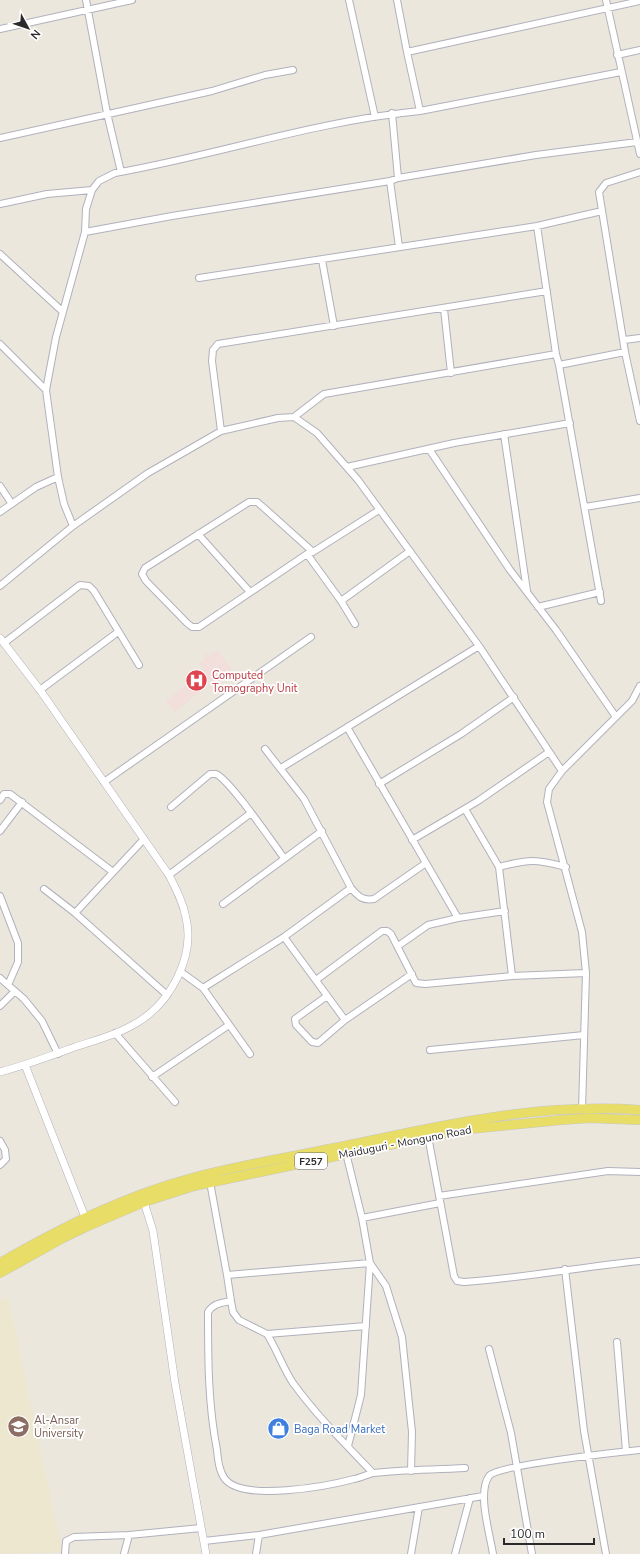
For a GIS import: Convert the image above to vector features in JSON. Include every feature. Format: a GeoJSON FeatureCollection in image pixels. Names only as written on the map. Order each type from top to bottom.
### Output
{"type":"FeatureCollection","features":[{"type":"Feature","properties":{"kind":"main road","name":"Maiduguri - Monguno Road"},"geometry":{"type":"LineString","coordinates":[[0,1273],[63,1238],[123,1201],[191,1178],[424,1128],[494,1117],[582,1110],[640,1110]]}},
{"type":"Feature","properties":{"kind":"main road","name":"Maiduguri - Monguno Road"},"geometry":{"type":"LineString","coordinates":[[0,1263],[87,1222],[144,1202],[210,1182],[460,1130],[532,1122],[590,1118],[640,1120]]}},
{"type":"Feature","properties":{"kind":"street"},"geometry":{"type":"LineString","coordinates":[[86,0],[107,113],[121,172]]}},
{"type":"Feature","properties":{"kind":"street"},"geometry":{"type":"LineString","coordinates":[[0,29],[132,0]]}},
{"type":"Feature","properties":{"kind":"street"},"geometry":{"type":"LineString","coordinates":[[349,0],[375,116]]}},
{"type":"Feature","properties":{"kind":"street"},"geometry":{"type":"LineString","coordinates":[[398,0],[406,52],[420,110]]}},
{"type":"Feature","properties":{"kind":"street"},"geometry":{"type":"LineString","coordinates":[[606,0],[621,72],[637,122],[637,142],[640,154]]}},
{"type":"Feature","properties":{"kind":"street"},"geometry":{"type":"LineString","coordinates":[[406,52],[640,1]]}},
{"type":"Feature","properties":{"kind":"street"},"geometry":{"type":"LineString","coordinates":[[617,55],[640,50]]}},
{"type":"Feature","properties":{"kind":"street"},"geometry":{"type":"LineString","coordinates":[[0,138],[107,113],[212,91],[265,75],[293,70]]}},
{"type":"Feature","properties":{"kind":"street"},"geometry":{"type":"LineString","coordinates":[[72,526],[64,504],[58,477],[46,390],[62,310],[85,232],[86,209],[92,190],[103,178],[121,172],[230,149],[286,133],[392,113],[420,110],[621,72]]}},
{"type":"Feature","properties":{"kind":"street"},"geometry":{"type":"LineString","coordinates":[[392,113],[398,178]]}},
{"type":"Feature","properties":{"kind":"street"},"geometry":{"type":"LineString","coordinates":[[85,232],[536,155],[637,142]]}},
{"type":"Feature","properties":{"kind":"street"},"geometry":{"type":"LineString","coordinates":[[640,172],[606,182],[599,192],[625,352],[640,421]]}},
{"type":"Feature","properties":{"kind":"street"},"geometry":{"type":"LineString","coordinates":[[390,181],[399,247]]}},
{"type":"Feature","properties":{"kind":"street"},"geometry":{"type":"LineString","coordinates":[[0,204],[47,194],[92,190]]}},
{"type":"Feature","properties":{"kind":"street"},"geometry":{"type":"LineString","coordinates":[[199,278],[537,226],[602,211]]}},
{"type":"Feature","properties":{"kind":"street"},"geometry":{"type":"LineString","coordinates":[[537,226],[556,354],[570,423],[601,601]]}},
{"type":"Feature","properties":{"kind":"street"},"geometry":{"type":"LineString","coordinates":[[0,254],[62,310]]}},
{"type":"Feature","properties":{"kind":"street"},"geometry":{"type":"LineString","coordinates":[[322,260],[334,326]]}},
{"type":"Feature","properties":{"kind":"street"},"geometry":{"type":"LineString","coordinates":[[221,431],[212,361],[213,350],[218,344],[444,309],[547,291]]}},
{"type":"Feature","properties":{"kind":"street"},"geometry":{"type":"LineString","coordinates":[[444,309],[451,373]]}},
{"type":"Feature","properties":{"kind":"street"},"geometry":{"type":"LineString","coordinates":[[624,340],[640,338]]}},
{"type":"Feature","properties":{"kind":"street"},"geometry":{"type":"LineString","coordinates":[[0,344],[46,390]]}},
{"type":"Feature","properties":{"kind":"street"},"geometry":{"type":"LineString","coordinates":[[559,365],[625,352]]}},
{"type":"Feature","properties":{"kind":"street"},"geometry":{"type":"LineString","coordinates":[[0,586],[72,526],[148,473],[221,431],[278,418],[294,417],[324,394],[556,354]]}},
{"type":"Feature","properties":{"kind":"street"},"geometry":{"type":"LineString","coordinates":[[294,417],[317,433],[347,467],[410,551],[478,646],[514,697],[562,771]]}},
{"type":"Feature","properties":{"kind":"street"},"geometry":{"type":"LineString","coordinates":[[347,467],[504,434],[570,423]]}},
{"type":"Feature","properties":{"kind":"street"},"geometry":{"type":"LineString","coordinates":[[504,434],[527,592]]}},
{"type":"Feature","properties":{"kind":"street"},"geometry":{"type":"LineString","coordinates":[[428,449],[510,570],[538,606],[616,717]]}},
{"type":"Feature","properties":{"kind":"street"},"geometry":{"type":"LineString","coordinates":[[0,512],[36,487],[58,477]]}},
{"type":"Feature","properties":{"kind":"street"},"geometry":{"type":"LineString","coordinates":[[0,486],[12,504]]}},
{"type":"Feature","properties":{"kind":"street"},"geometry":{"type":"LineString","coordinates":[[585,508],[640,498]]}},
{"type":"Feature","properties":{"kind":"street"},"geometry":{"type":"LineString","coordinates":[[355,624],[310,553],[257,502],[249,502],[145,568],[142,574],[146,581],[192,627],[199,627],[310,553],[379,510]]}},
{"type":"Feature","properties":{"kind":"street"},"geometry":{"type":"LineString","coordinates":[[198,534],[250,592]]}},
{"type":"Feature","properties":{"kind":"street"},"geometry":{"type":"LineString","coordinates":[[341,601],[410,551]]}},
{"type":"Feature","properties":{"kind":"street"},"geometry":{"type":"LineString","coordinates":[[0,1072],[58,1054],[115,1033],[138,1022],[166,996],[181,972],[187,948],[187,919],[182,902],[169,876],[40,690],[2,641],[80,585],[89,586],[94,591],[139,665]]}},
{"type":"Feature","properties":{"kind":"street"},"geometry":{"type":"LineString","coordinates":[[538,606],[600,592]]}},
{"type":"Feature","properties":{"kind":"street"},"geometry":{"type":"LineString","coordinates":[[40,690],[118,632]]}},
{"type":"Feature","properties":{"kind":"street"},"geometry":{"type":"LineString","coordinates":[[104,782],[311,637]]}},
{"type":"Feature","properties":{"kind":"street"},"geometry":{"type":"LineString","coordinates":[[281,768],[478,646]]}},
{"type":"Feature","properties":{"kind":"street"},"geometry":{"type":"LineString","coordinates":[[582,1110],[586,973],[582,932],[566,867],[547,802],[549,789],[562,771],[632,701],[640,686]]}},
{"type":"Feature","properties":{"kind":"street"},"geometry":{"type":"LineString","coordinates":[[378,784],[455,738],[514,697]]}},
{"type":"Feature","properties":{"kind":"street"},"geometry":{"type":"LineString","coordinates":[[347,727],[378,784],[458,918]]}},
{"type":"Feature","properties":{"kind":"street"},"geometry":{"type":"LineString","coordinates":[[265,749],[304,799],[351,888],[360,898],[366,901],[374,899],[426,863]]}},
{"type":"Feature","properties":{"kind":"street"},"geometry":{"type":"LineString","coordinates":[[412,840],[465,809],[549,752]]}},
{"type":"Feature","properties":{"kind":"street"},"geometry":{"type":"LineString","coordinates":[[171,807],[210,774],[215,774],[224,780],[252,813],[284,858]]}},
{"type":"Feature","properties":{"kind":"street"},"geometry":{"type":"LineString","coordinates":[[0,800],[4,794],[10,794],[113,872]]}},
{"type":"Feature","properties":{"kind":"street"},"geometry":{"type":"LineString","coordinates":[[0,831],[22,802]]}},
{"type":"Feature","properties":{"kind":"street"},"geometry":{"type":"LineString","coordinates":[[465,809],[499,867],[512,976]]}},
{"type":"Feature","properties":{"kind":"street"},"geometry":{"type":"LineString","coordinates":[[169,876],[252,813]]}},
{"type":"Feature","properties":{"kind":"street"},"geometry":{"type":"LineString","coordinates":[[223,904],[322,831]]}},
{"type":"Feature","properties":{"kind":"street"},"geometry":{"type":"LineString","coordinates":[[75,913],[144,839]]}},
{"type":"Feature","properties":{"kind":"street"},"geometry":{"type":"LineString","coordinates":[[499,867],[519,862],[540,860],[566,867]]}},
{"type":"Feature","properties":{"kind":"street"},"geometry":{"type":"LineString","coordinates":[[203,988],[284,937],[351,888]]}},
{"type":"Feature","properties":{"kind":"street"},"geometry":{"type":"LineString","coordinates":[[44,890],[75,913],[166,996]]}},
{"type":"Feature","properties":{"kind":"street"},"geometry":{"type":"LineString","coordinates":[[0,896],[18,943],[18,962],[8,985]]}},
{"type":"Feature","properties":{"kind":"street"},"geometry":{"type":"LineString","coordinates":[[398,946],[428,925],[458,918],[505,911]]}},
{"type":"Feature","properties":{"kind":"street"},"geometry":{"type":"LineString","coordinates":[[316,980],[382,931],[387,931],[391,934],[416,983],[424,984],[512,976],[586,973]]}},
{"type":"Feature","properties":{"kind":"street"},"geometry":{"type":"LineString","coordinates":[[284,937],[345,1020]]}},
{"type":"Feature","properties":{"kind":"street"},"geometry":{"type":"LineString","coordinates":[[181,972],[203,988],[250,1054]]}},
{"type":"Feature","properties":{"kind":"street"},"geometry":{"type":"LineString","coordinates":[[327,996],[295,1019],[296,1024],[306,1038],[312,1042],[318,1043],[345,1020],[412,974]]}},
{"type":"Feature","properties":{"kind":"street"},"geometry":{"type":"LineString","coordinates":[[0,978],[15,991],[42,1021],[58,1054]]}},
{"type":"Feature","properties":{"kind":"street"},"geometry":{"type":"LineString","coordinates":[[0,1006],[15,991]]}},
{"type":"Feature","properties":{"kind":"street"},"geometry":{"type":"LineString","coordinates":[[152,1077],[229,1025]]}},
{"type":"Feature","properties":{"kind":"street"},"geometry":{"type":"LineString","coordinates":[[115,1033],[175,1102]]}},
{"type":"Feature","properties":{"kind":"street"},"geometry":{"type":"LineString","coordinates":[[430,1050],[584,1035]]}},
{"type":"Feature","properties":{"kind":"street"},"geometry":{"type":"LineString","coordinates":[[25,1065],[87,1222]]}},
{"type":"Feature","properties":{"kind":"street"},"geometry":{"type":"LineString","coordinates":[[428,1136],[454,1276],[457,1281],[464,1282],[514,1278],[564,1269],[640,1261]]}},
{"type":"Feature","properties":{"kind":"street"},"geometry":{"type":"LineString","coordinates":[[0,1141],[5,1150],[6,1159],[0,1165]]}},
{"type":"Feature","properties":{"kind":"street"},"geometry":{"type":"LineString","coordinates":[[346,1153],[362,1218],[370,1263],[361,1395],[348,1446]]}},
{"type":"Feature","properties":{"kind":"street"},"geometry":{"type":"LineString","coordinates":[[362,1218],[440,1199],[608,1171],[640,1172]]}},
{"type":"Feature","properties":{"kind":"street"},"geometry":{"type":"LineString","coordinates":[[210,1182],[233,1312],[239,1320],[267,1334],[276,1348],[292,1381],[315,1412],[373,1473]]}},
{"type":"Feature","properties":{"kind":"street"},"geometry":{"type":"LineString","coordinates":[[144,1202],[153,1231],[175,1382],[206,1554]]}},
{"type":"Feature","properties":{"kind":"street"},"geometry":{"type":"LineString","coordinates":[[227,1275],[370,1263]]}},
{"type":"Feature","properties":{"kind":"street"},"geometry":{"type":"LineString","coordinates":[[370,1263],[386,1286],[402,1337],[412,1432],[411,1471]]}},
{"type":"Feature","properties":{"kind":"street"},"geometry":{"type":"LineString","coordinates":[[564,1269],[589,1456],[606,1554]]}},
{"type":"Feature","properties":{"kind":"street"},"geometry":{"type":"LineString","coordinates":[[231,1301],[218,1303],[212,1306],[208,1312],[208,1371],[212,1426],[220,1466],[224,1477],[229,1484],[244,1490],[258,1491],[295,1489],[354,1479],[373,1473],[465,1468]]}},
{"type":"Feature","properties":{"kind":"street"},"geometry":{"type":"LineString","coordinates":[[267,1334],[366,1326]]}},
{"type":"Feature","properties":{"kind":"street"},"geometry":{"type":"LineString","coordinates":[[617,1342],[626,1451]]}},
{"type":"Feature","properties":{"kind":"street"},"geometry":{"type":"LineString","coordinates":[[489,1349],[518,1467],[532,1554]]}},
{"type":"Feature","properties":{"kind":"street"},"geometry":{"type":"LineString","coordinates":[[493,1554],[483,1496],[488,1477],[492,1474],[518,1467],[640,1450]]}},
{"type":"Feature","properties":{"kind":"street"},"geometry":{"type":"LineString","coordinates":[[204,1541],[259,1535],[483,1496]]}},
{"type":"Feature","properties":{"kind":"street"},"geometry":{"type":"LineString","coordinates":[[455,1554],[470,1498]]}},
{"type":"Feature","properties":{"kind":"street"},"geometry":{"type":"LineString","coordinates":[[411,1554],[419,1507]]}},
{"type":"Feature","properties":{"kind":"street"},"geometry":{"type":"LineString","coordinates":[[65,1554],[66,1541],[74,1537],[129,1535],[201,1528]]}},
{"type":"Feature","properties":{"kind":"street"},"geometry":{"type":"LineString","coordinates":[[124,1554],[129,1535]]}},
{"type":"Feature","properties":{"kind":"street"},"geometry":{"type":"LineString","coordinates":[[256,1554],[259,1535]]}},
{"type":"Feature","properties":{"kind":"shaded area","name":"Computed Tomography Unit"},"geometry":{"type":"Polygon","coordinates":[[[217,650],[231,668],[229,670],[231,673],[216,685],[209,677],[199,685],[202,690],[175,712],[166,701],[204,670],[199,664],[206,658],[205,655],[207,653],[210,656],[217,650]]]}},
{"type":"Feature","properties":{"kind":"shaded area","name":"Al-Ansar University"},"geometry":{"type":"Polygon","coordinates":[[[8,1296],[62,1552],[0,1554],[0,1301],[8,1296]]]}},
{"type":"Feature","properties":{"kind":"place","name":"Computed Tomography Unit"},"geometry":{"type":"Point","coordinates":[197,681]}},
{"type":"Feature","properties":{"kind":"place","name":"Al-Ansar University"},"geometry":{"type":"Point","coordinates":[18,1426]}},
{"type":"Feature","properties":{"kind":"place","name":"Baga Road Market"},"geometry":{"type":"Point","coordinates":[278,1429]}}]}
